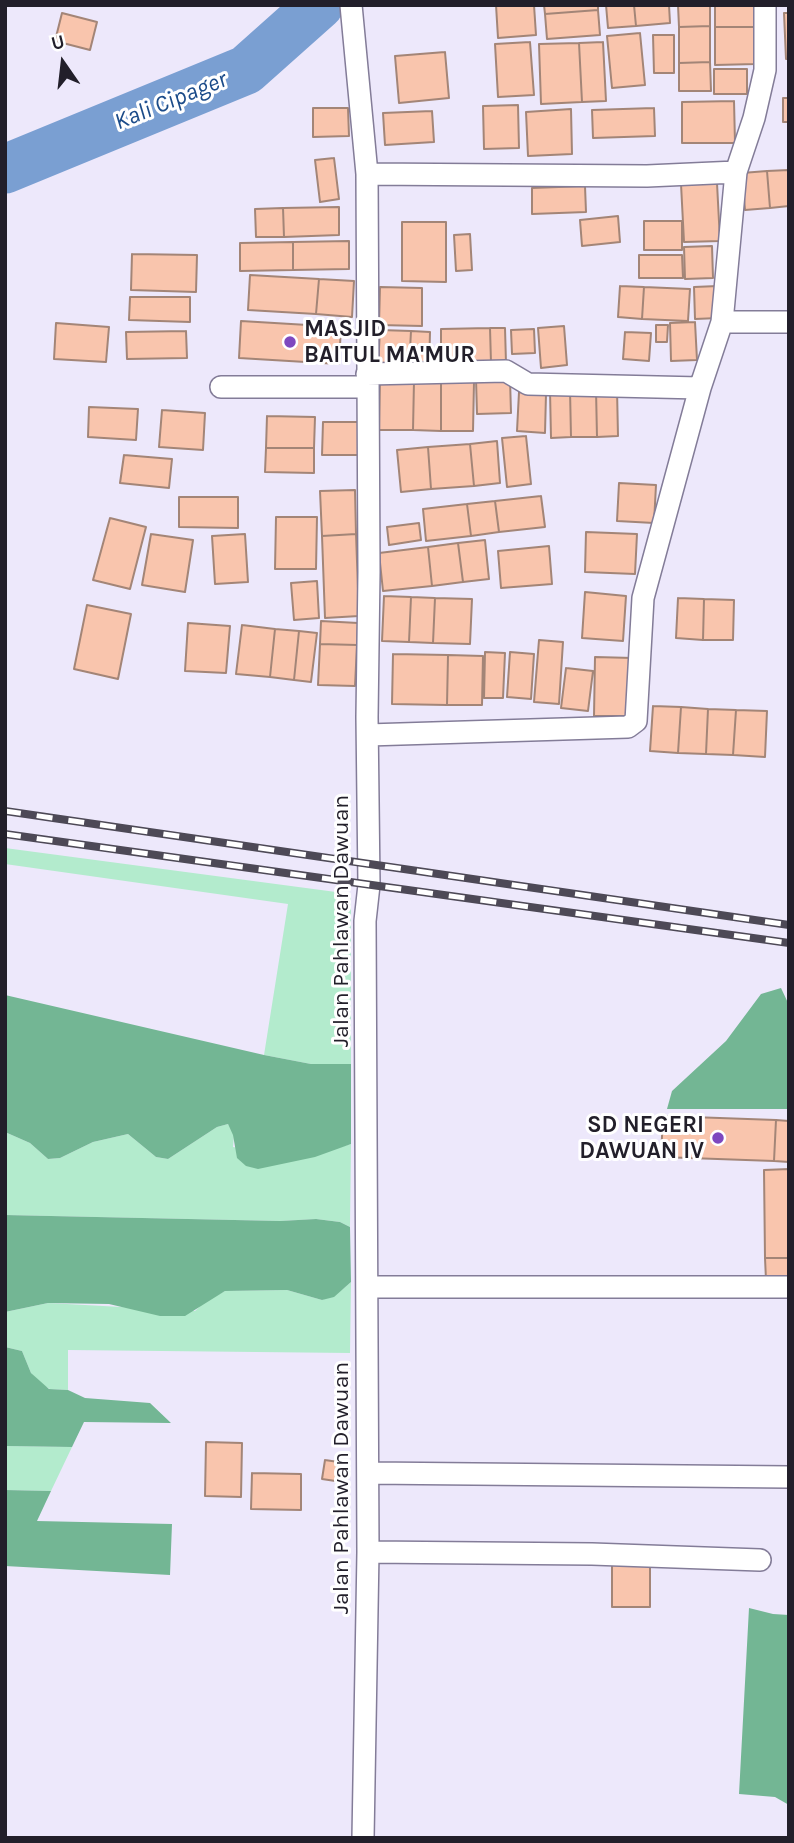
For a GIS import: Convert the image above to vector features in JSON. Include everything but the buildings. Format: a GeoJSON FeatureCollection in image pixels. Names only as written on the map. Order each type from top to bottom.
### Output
{"type":"FeatureCollection","features":[{"type":"Feature","properties":{"kind":"street","name":"Jalan Pahlawan Dawuan"},"geometry":{"type":"LineString","coordinates":[[351,5],[367,174],[369,885],[365,921],[369,1552],[363,1838]]}},
{"type":"Feature","properties":{"kind":"street"},"geometry":{"type":"LineString","coordinates":[[368,735],[628,727],[634,723],[643,598],[700,388],[723,322],[736,172],[754,118],[765,70],[765,5]]}},
{"type":"Feature","properties":{"kind":"street"},"geometry":{"type":"LineString","coordinates":[[367,174],[647,176],[736,172]]}},
{"type":"Feature","properties":{"kind":"street"},"geometry":{"type":"LineString","coordinates":[[723,322],[789,322]]}},
{"type":"Feature","properties":{"kind":"street"},"geometry":{"type":"LineString","coordinates":[[221,387],[367,381],[506,371],[528,384],[700,388]]}},
{"type":"Feature","properties":{"kind":"street"},"geometry":{"type":"LineString","coordinates":[[368,1287],[789,1287]]}},
{"type":"Feature","properties":{"kind":"street"},"geometry":{"type":"LineString","coordinates":[[369,1473],[789,1477]]}},
{"type":"Feature","properties":{"kind":"street"},"geometry":{"type":"LineString","coordinates":[[369,1552],[592,1554],[760,1560]]}},
{"type":"Feature","properties":{"kind":"green space"},"geometry":{"type":"Polygon","coordinates":[[[5,848],[351,894],[351,1064],[311,1064],[264,1055],[288,904],[5,864],[5,848]]]}},
{"type":"Feature","properties":{"kind":"green space"},"geometry":{"type":"Polygon","coordinates":[[[781,988],[789,1005],[789,1109],[667,1109],[672,1091],[726,1041],[761,994],[781,988]]]}},
{"type":"Feature","properties":{"kind":"green space"},"geometry":{"type":"Polygon","coordinates":[[[5,995],[264,1055],[311,1064],[351,1064],[351,1144],[315,1157],[258,1169],[246,1166],[237,1158],[228,1124],[217,1127],[168,1159],[156,1157],[128,1134],[93,1142],[60,1158],[48,1159],[30,1143],[5,1132],[5,995]]]}},
{"type":"Feature","properties":{"kind":"green space"},"geometry":{"type":"Polygon","coordinates":[[[228,1124],[234,1135],[233,1147],[303,1158],[351,1144],[350,1227],[340,1222],[316,1219],[280,1221],[5,1215],[5,1132],[30,1143],[48,1159],[60,1158],[93,1142],[128,1134],[156,1157],[168,1159],[217,1127],[228,1124]]]}},
{"type":"Feature","properties":{"kind":"green space"},"geometry":{"type":"Polygon","coordinates":[[[5,1215],[280,1221],[316,1219],[340,1222],[350,1227],[351,1282],[334,1297],[322,1300],[287,1290],[225,1291],[185,1316],[160,1316],[109,1304],[48,1303],[5,1312],[5,1215]]]}},
{"type":"Feature","properties":{"kind":"green space"},"geometry":{"type":"Polygon","coordinates":[[[351,1282],[350,1353],[68,1350],[68,1390],[50,1389],[39,1383],[31,1373],[22,1351],[5,1347],[5,1312],[48,1303],[195,1311],[204,1302],[225,1291],[287,1290],[322,1300],[351,1282]]]}},
{"type":"Feature","properties":{"kind":"green space"},"geometry":{"type":"Polygon","coordinates":[[[5,1347],[22,1351],[31,1373],[49,1389],[68,1390],[85,1398],[150,1403],[171,1423],[84,1422],[72,1447],[5,1446],[5,1347]]]}},
{"type":"Feature","properties":{"kind":"green space"},"geometry":{"type":"Polygon","coordinates":[[[5,1446],[72,1447],[51,1491],[5,1490],[5,1446]]]}},
{"type":"Feature","properties":{"kind":"green space"},"geometry":{"type":"Polygon","coordinates":[[[5,1490],[51,1491],[37,1521],[172,1524],[170,1575],[5,1566],[5,1490]]]}},
{"type":"Feature","properties":{"kind":"green space"},"geometry":{"type":"Polygon","coordinates":[[[749,1608],[789,1615],[789,1805],[775,1797],[739,1794],[749,1608]]]}},
{"type":"Feature","properties":{"kind":"waterway","name":"Kali Cipager"},"geometry":{"type":"LineString","coordinates":[[5,169],[246,70],[319,5]]}},
{"type":"Feature","properties":{"kind":"railway"},"geometry":{"type":"LineString","coordinates":[[5,811],[789,925]]}},
{"type":"Feature","properties":{"kind":"railway"},"geometry":{"type":"LineString","coordinates":[[5,834],[789,943]]}},
{"type":"Feature","properties":{"kind":"place","name":"MASJID BAITUL MA'MUR"},"geometry":{"type":"Point","coordinates":[290,342]}},
{"type":"Feature","properties":{"kind":"place","name":"SD NEGERI DAWUAN IV"},"geometry":{"type":"Point","coordinates":[718,1138]}}]}
